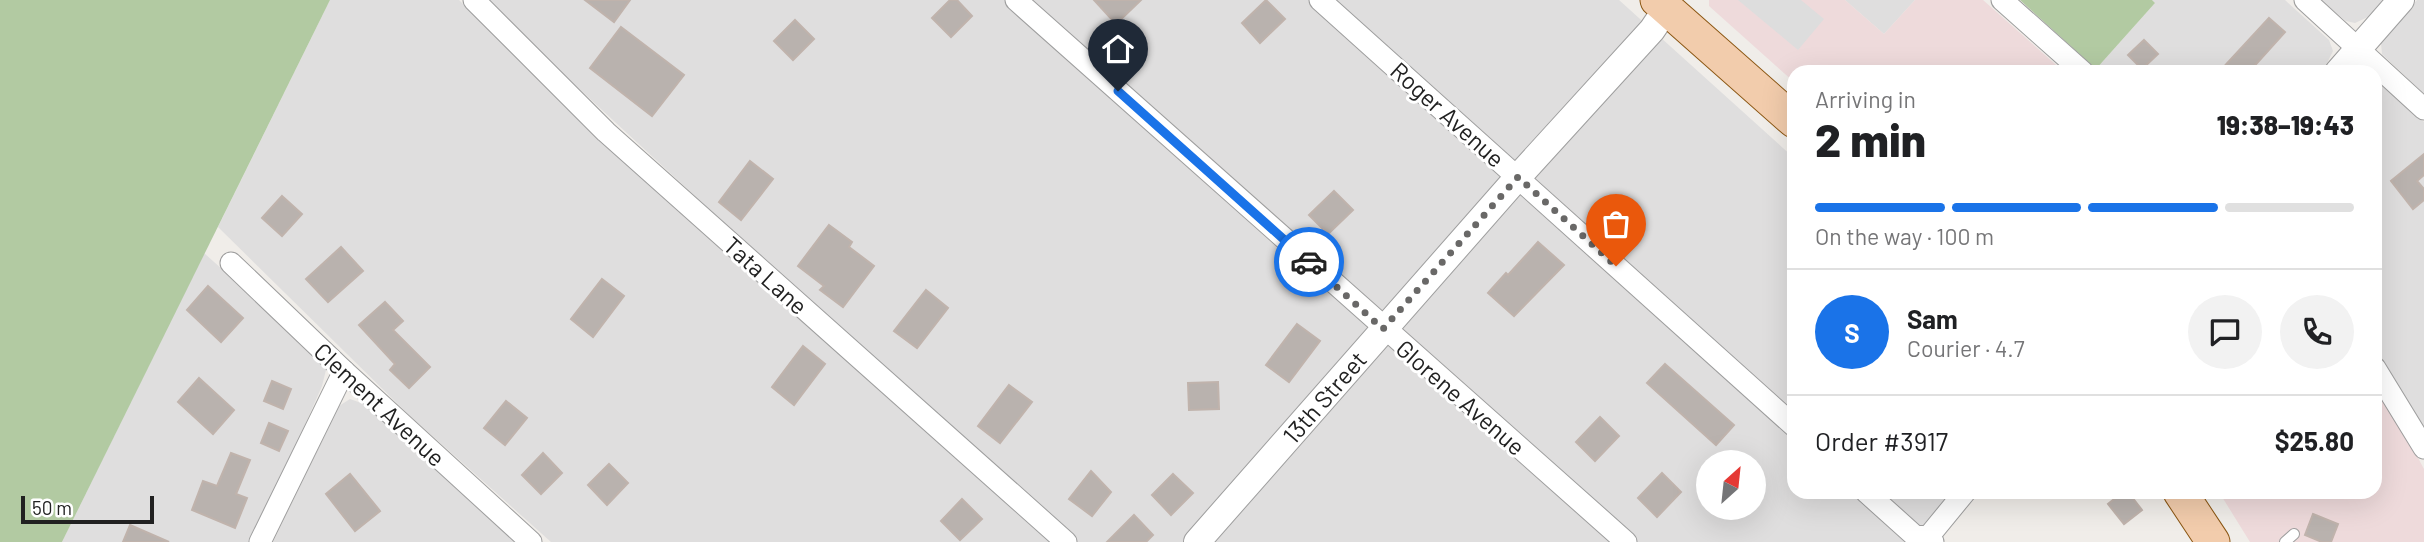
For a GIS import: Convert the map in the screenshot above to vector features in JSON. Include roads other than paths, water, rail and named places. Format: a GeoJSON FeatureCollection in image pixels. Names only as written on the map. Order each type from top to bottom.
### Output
{"type":"FeatureCollection","features":[{"type":"Feature","properties":{"kind":"main road"},"geometry":{"type":"LineString","coordinates":[[1666,3],[1787,115]]}},
{"type":"Feature","properties":{"kind":"main road"},"geometry":{"type":"LineString","coordinates":[[2185,499],[2213,542]]}},
{"type":"Feature","properties":{"kind":"street","name":"Tata Lane"},"geometry":{"type":"LineString","coordinates":[[474,0],[606,132],[1066,542]]}},
{"type":"Feature","properties":{"kind":"street","name":"Glorene Avenue"},"geometry":{"type":"LineString","coordinates":[[1016,0],[1383,329],[1626,542]]}},
{"type":"Feature","properties":{"kind":"street","name":"Roger Avenue"},"geometry":{"type":"LineString","coordinates":[[1320,0],[1787,420]]}},
{"type":"Feature","properties":{"kind":"street"},"geometry":{"type":"LineString","coordinates":[[2002,0],[2075,65]]}},
{"type":"Feature","properties":{"kind":"street"},"geometry":{"type":"LineString","coordinates":[[2305,0],[2377,65]]}},
{"type":"Feature","properties":{"kind":"street"},"geometry":{"type":"LineString","coordinates":[[2344,65],[2401,0]]}},
{"type":"Feature","properties":{"kind":"street","name":"13th Street"},"geometry":{"type":"LineString","coordinates":[[1197,542],[1518,177],[1652,30],[1666,3]]}},
{"type":"Feature","properties":{"kind":"street"},"geometry":{"type":"LineString","coordinates":[[2382,70],[2424,109]]}},
{"type":"Feature","properties":{"kind":"street","name":"Clement Avenue"},"geometry":{"type":"LineString","coordinates":[[231,263],[344,371],[531,542]]}},
{"type":"Feature","properties":{"kind":"street"},"geometry":{"type":"LineString","coordinates":[[260,542],[344,371]]}},
{"type":"Feature","properties":{"kind":"street"},"geometry":{"type":"LineString","coordinates":[[2382,379],[2424,448]]}},
{"type":"Feature","properties":{"kind":"street"},"geometry":{"type":"LineString","coordinates":[[1874,499],[1915,536],[1928,540],[1960,499]]}}]}
